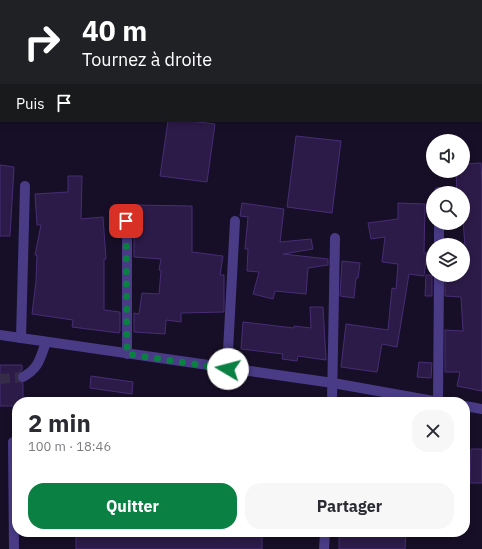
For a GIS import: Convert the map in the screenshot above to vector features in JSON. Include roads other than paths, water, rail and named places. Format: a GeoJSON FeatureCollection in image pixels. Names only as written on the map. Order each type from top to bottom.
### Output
{"type":"FeatureCollection","features":[{"type":"Feature","properties":{"kind":"street"},"geometry":{"type":"LineString","coordinates":[[21,338],[25,186]]}},
{"type":"Feature","properties":{"kind":"street"},"geometry":{"type":"LineString","coordinates":[[126,221],[127,354]]}},
{"type":"Feature","properties":{"kind":"street"},"geometry":{"type":"LineString","coordinates":[[228,369],[235,221]]}},
{"type":"Feature","properties":{"kind":"street"},"geometry":{"type":"LineString","coordinates":[[332,397],[334,238]]}},
{"type":"Feature","properties":{"kind":"street"},"geometry":{"type":"LineString","coordinates":[[438,397],[439,282]]}},
{"type":"Feature","properties":{"kind":"street"},"geometry":{"type":"LineString","coordinates":[[0,335],[333,383],[410,397]]}},
{"type":"Feature","properties":{"kind":"street"},"geometry":{"type":"LineString","coordinates":[[23,377],[32,371],[40,362],[46,342]]}},
{"type":"Feature","properties":{"kind":"street"},"geometry":{"type":"LineString","coordinates":[[470,407],[482,409]]}},
{"type":"Feature","properties":{"kind":"street"},"geometry":{"type":"LineString","coordinates":[[14,537],[14,549]]}},
{"type":"Feature","properties":{"kind":"street"},"geometry":{"type":"LineString","coordinates":[[324,549],[325,537]]}},
{"type":"Feature","properties":{"kind":"tunnel"},"geometry":{"type":"LineString","coordinates":[[0,379],[23,377]]}}]}
